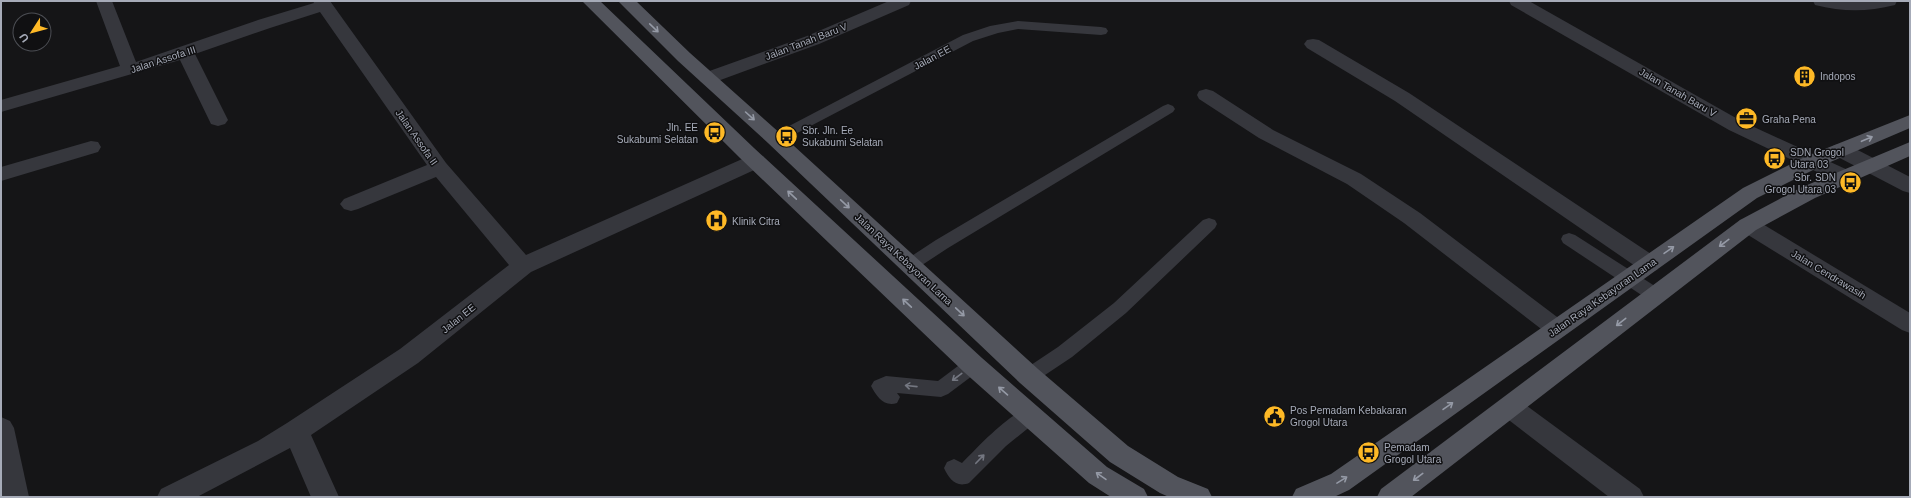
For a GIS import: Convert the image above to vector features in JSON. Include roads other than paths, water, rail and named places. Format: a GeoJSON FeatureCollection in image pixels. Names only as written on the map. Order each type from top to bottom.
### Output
{"type":"FeatureCollection","features":[{"type":"Feature","properties":{"kind":"main road"},"geometry":{"type":"LineString","coordinates":[[590,1],[751,157],[973,365],[1098,474],[1134,497]]}},
{"type":"Feature","properties":{"kind":"main road","name":"Jalan Raya Kebayoran Lama"},"geometry":{"type":"LineString","coordinates":[[626,1],[1029,376],[1119,454],[1169,485],[1198,497]]}},
{"type":"Feature","properties":{"kind":"main road"},"geometry":{"type":"LineString","coordinates":[[657,65],[684,56]]}},
{"type":"Feature","properties":{"kind":"main road","name":"Jalan Raya Kebayoran Lama"},"geometry":{"type":"LineString","coordinates":[[1306,497],[1340,482],[1750,193],[1814,161],[1910,121]]}},
{"type":"Feature","properties":{"kind":"main road"},"geometry":{"type":"LineString","coordinates":[[751,157],[780,143]]}},
{"type":"Feature","properties":{"kind":"main road"},"geometry":{"type":"LineString","coordinates":[[1391,497],[1748,225],[1772,209],[1843,176],[1870,167],[1910,148]]}},
{"type":"Feature","properties":{"kind":"main road"},"geometry":{"type":"LineString","coordinates":[[1750,193],[1772,209]]}},
{"type":"Feature","properties":{"kind":"main road"},"geometry":{"type":"LineString","coordinates":[[1649,264],[1674,281]]}},
{"type":"Feature","properties":{"kind":"street"},"geometry":{"type":"LineString","coordinates":[[104,1],[130,69]]}},
{"type":"Feature","properties":{"kind":"street","name":"Jalan Tanah Baru V"},"geometry":{"type":"LineString","coordinates":[[708,78],[813,40],[903,1]]}},
{"type":"Feature","properties":{"kind":"street","name":"Jalan Tanah Baru V"},"geometry":{"type":"LineString","coordinates":[[1517,1],[1736,126],[1814,161],[1843,176]]}},
{"type":"Feature","properties":{"kind":"street"},"geometry":{"type":"LineString","coordinates":[[1821,1],[1855,6],[1889,1]]}},
{"type":"Feature","properties":{"kind":"street","name":"Jalan Assofa III"},"geometry":{"type":"LineString","coordinates":[[1,106],[186,52],[322,4]]}},
{"type":"Feature","properties":{"kind":"street","name":"Jalan Assofa II"},"geometry":{"type":"LineString","coordinates":[[322,4],[349,39],[439,168],[523,266]]}},
{"type":"Feature","properties":{"kind":"street"},"geometry":{"type":"LineString","coordinates":[[1313,44],[1402,97],[1649,264]]}},
{"type":"Feature","properties":{"kind":"street"},"geometry":{"type":"LineString","coordinates":[[186,52],[218,120]]}},
{"type":"Feature","properties":{"kind":"street"},"geometry":{"type":"LineString","coordinates":[[1206,96],[1266,134],[1354,179],[1412,218],[1557,329]]}},
{"type":"Feature","properties":{"kind":"street"},"geometry":{"type":"LineString","coordinates":[[1,174],[91,147]]}},
{"type":"Feature","properties":{"kind":"street"},"geometry":{"type":"LineString","coordinates":[[1841,150],[1870,167],[1910,186]]}},
{"type":"Feature","properties":{"kind":"street","name":"Jalan EE"},"geometry":{"type":"LineString","coordinates":[[171,497],[267,449],[296,431],[409,356],[523,266],[751,157]]}},
{"type":"Feature","properties":{"kind":"street"},"geometry":{"type":"LineString","coordinates":[[351,204],[439,168]]}},
{"type":"Feature","properties":{"kind":"street","name":"Jalan Cendrawasih"},"geometry":{"type":"LineString","coordinates":[[1748,225],[1910,324]]}},
{"type":"Feature","properties":{"kind":"street"},"geometry":{"type":"LineString","coordinates":[[1510,407],[1630,497]]}},
{"type":"Feature","properties":{"kind":"street"},"geometry":{"type":"LineString","coordinates":[[1,428],[15,497]]}},
{"type":"Feature","properties":{"kind":"street"},"geometry":{"type":"LineString","coordinates":[[296,431],[324,497]]}},
{"type":"Feature","properties":{"kind":"lane","name":"Jalan EE"},"geometry":{"type":"LineString","coordinates":[[780,143],[968,38],[995,29],[1018,25],[1101,31]]}},
{"type":"Feature","properties":{"kind":"lane"},"geometry":{"type":"LineString","coordinates":[[910,265],[942,244],[1168,109]]}},
{"type":"Feature","properties":{"kind":"lane"},"geometry":{"type":"LineString","coordinates":[[1029,376],[1065,352],[1120,308],[1209,224]]}},
{"type":"Feature","properties":{"kind":"lane"},"geometry":{"type":"LineString","coordinates":[[1568,239],[1655,295]]}},
{"type":"Feature","properties":{"kind":"lane"},"geometry":{"type":"LineString","coordinates":[[890,397],[881,386],[886,384],[941,389],[973,365]]}},
{"type":"Feature","properties":{"kind":"lane"},"geometry":{"type":"LineString","coordinates":[[954,468],[962,477],[999,440],[1030,415]]}},
{"type":"Feature","properties":{"kind":"place","name":"Indopos"},"geometry":{"type":"Point","coordinates":[1804,76]}},
{"type":"Feature","properties":{"kind":"place","name":"Graha Pena"},"geometry":{"type":"Point","coordinates":[1746,119]}},
{"type":"Feature","properties":{"kind":"place","name":"Jln. EE Sukabumi Selatan"},"geometry":{"type":"Point","coordinates":[714,133]}},
{"type":"Feature","properties":{"kind":"place","name":"Sbr. Jln. Ee Sukabumi Selatan"},"geometry":{"type":"Point","coordinates":[786,136]}},
{"type":"Feature","properties":{"kind":"place","name":"SDN Grogol Utara 03"},"geometry":{"type":"Point","coordinates":[1774,158]}},
{"type":"Feature","properties":{"kind":"place","name":"Sbr. SDN Grogol Utara 03"},"geometry":{"type":"Point","coordinates":[1851,183]}},
{"type":"Feature","properties":{"kind":"place","name":"Klinik Citra"},"geometry":{"type":"Point","coordinates":[716,221]}},
{"type":"Feature","properties":{"kind":"place","name":"Pos Pemadam Kebakaran Grogol Utara"},"geometry":{"type":"Point","coordinates":[1275,416]}},
{"type":"Feature","properties":{"kind":"place","name":"Pemadam Grogol Utara"},"geometry":{"type":"Point","coordinates":[1369,453]}}]}
